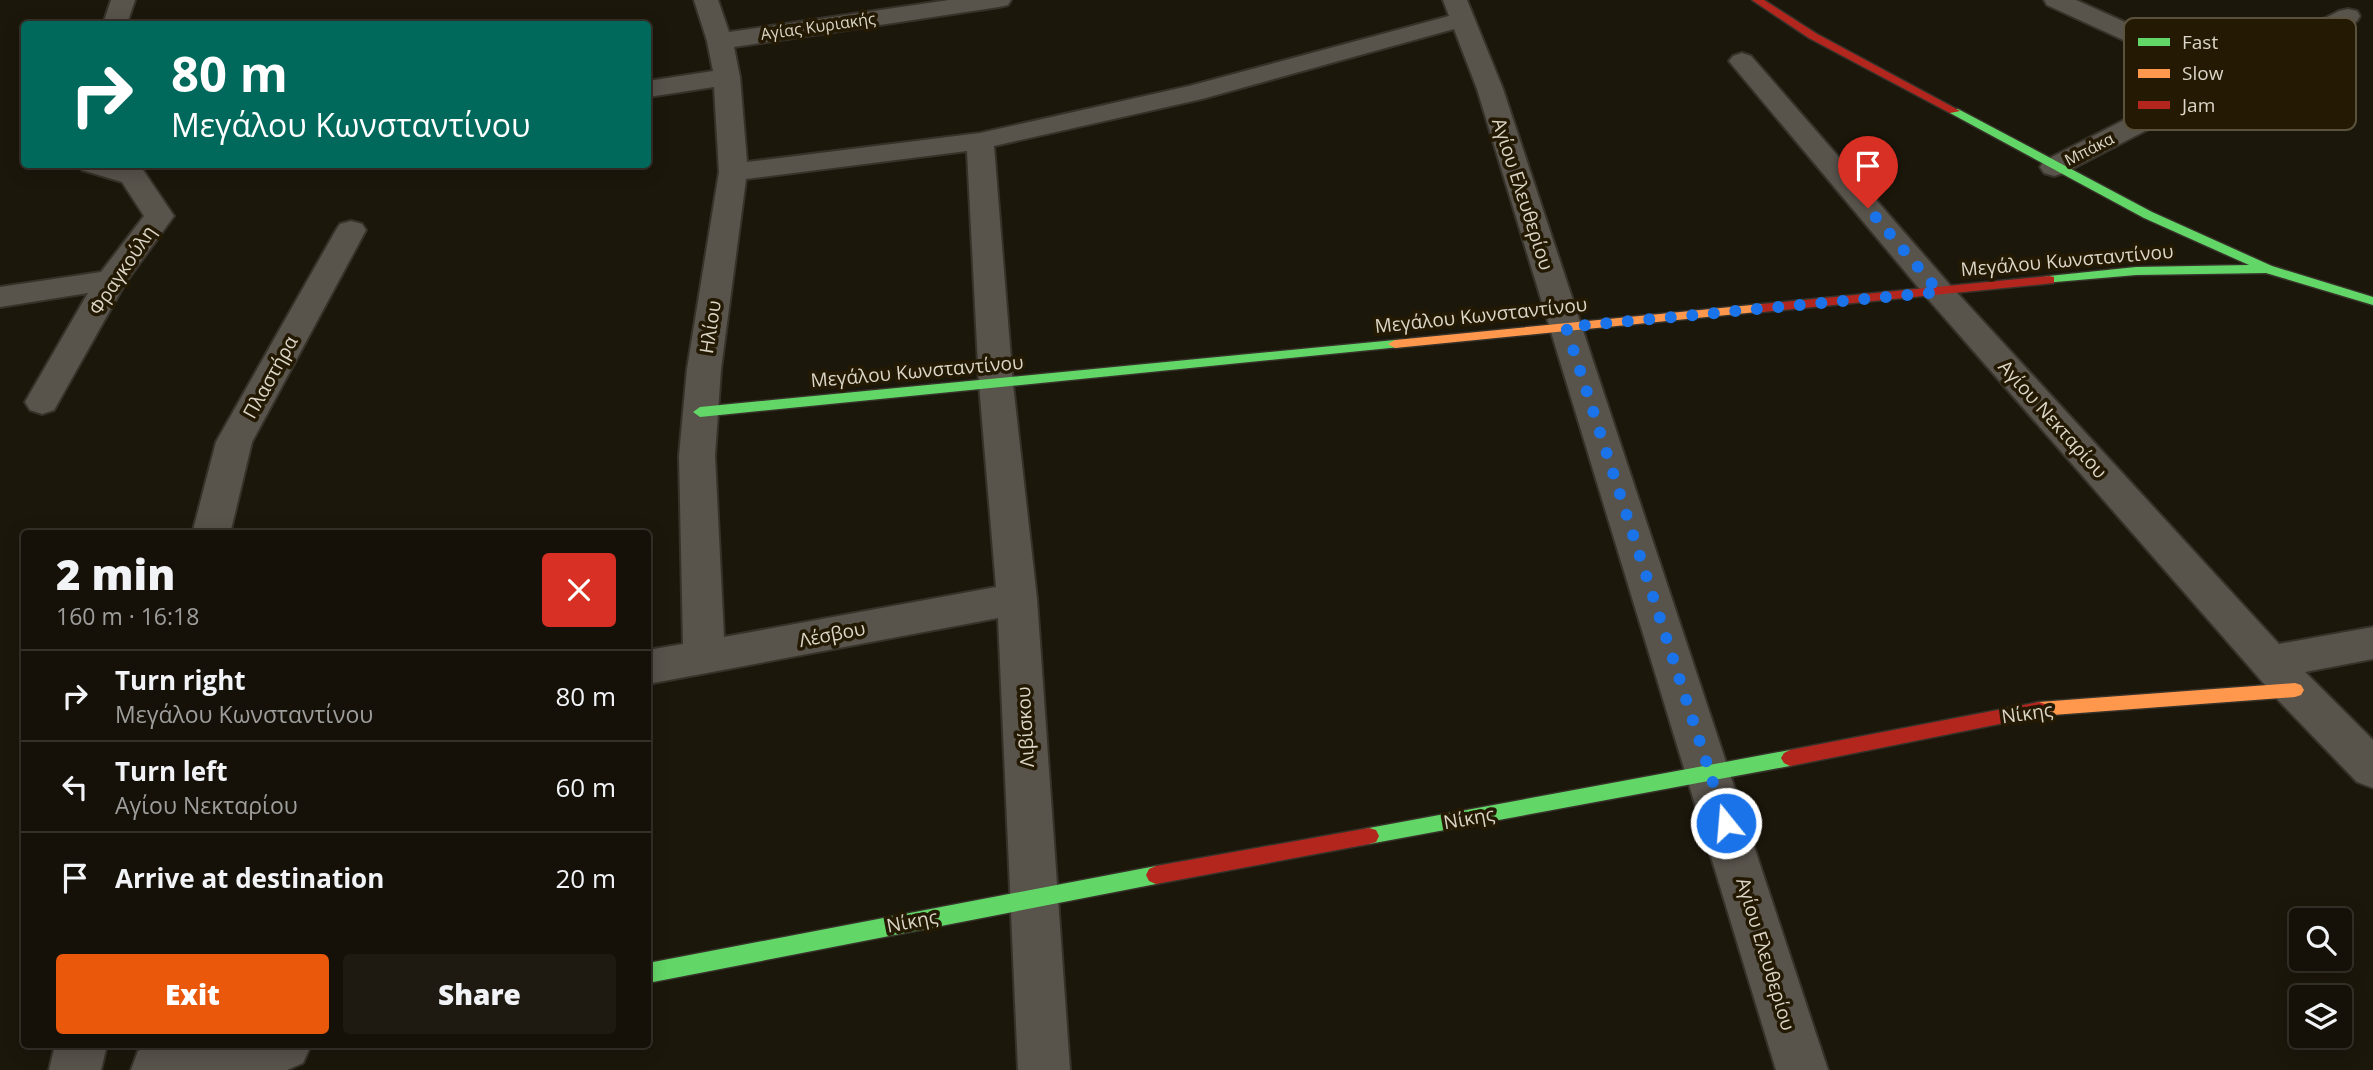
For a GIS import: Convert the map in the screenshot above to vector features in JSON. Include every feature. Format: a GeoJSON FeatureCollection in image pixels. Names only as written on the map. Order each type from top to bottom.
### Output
{"type":"FeatureCollection","features":[{"type":"Feature","properties":{"kind":"street"},"geometry":{"type":"LineString","coordinates":[[117,21],[123,0]]}},
{"type":"Feature","properties":{"kind":"street","name":"Ηλίου"},"geometry":{"type":"LineString","coordinates":[[704,658],[697,456],[700,412],[733,172],[727,77],[720,41],[706,0]]}},
{"type":"Feature","properties":{"kind":"street","name":"Αγίας Κυριακής"},"geometry":{"type":"LineString","coordinates":[[720,41],[999,0]]}},
{"type":"Feature","properties":{"kind":"street"},"geometry":{"type":"LineString","coordinates":[[1757,0],[1813,36],[2148,215],[2267,269],[2373,301]]}},
{"type":"Feature","properties":{"kind":"street"},"geometry":{"type":"LineString","coordinates":[[2056,0],[2124,31]]}},
{"type":"Feature","properties":{"kind":"street"},"geometry":{"type":"LineString","coordinates":[[733,172],[980,141],[1193,93],[1460,10]]}},
{"type":"Feature","properties":{"kind":"street","name":"Αγίου Ελευθερίου"},"geometry":{"type":"LineString","coordinates":[[1460,10],[1498,113],[1802,1070]]}},
{"type":"Feature","properties":{"kind":"street","name":"Μπάκα"},"geometry":{"type":"LineString","coordinates":[[2344,18],[2348,16]]}},
{"type":"Feature","properties":{"kind":"street","name":"Αγίου Νεκταρίου"},"geometry":{"type":"LineString","coordinates":[[1742,61],[1939,292],[2282,676],[2373,769]]}},
{"type":"Feature","properties":{"kind":"street"},"geometry":{"type":"LineString","coordinates":[[651,89],[727,77]]}},
{"type":"Feature","properties":{"kind":"street","name":"Μπάκα"},"geometry":{"type":"LineString","coordinates":[[2054,167],[2126,130]]}},
{"type":"Feature","properties":{"kind":"street","name":"Λιβίσκου"},"geometry":{"type":"LineString","coordinates":[[980,141],[996,384],[1017,599],[1044,1070]]}},
{"type":"Feature","properties":{"kind":"street","name":"Φραγκούλη"},"geometry":{"type":"LineString","coordinates":[[42,402],[111,280],[159,216],[144,170]]}},
{"type":"Feature","properties":{"kind":"street","name":"Πλαστήρα"},"geometry":{"type":"LineString","coordinates":[[212,530],[234,442],[351,230]]}},
{"type":"Feature","properties":{"kind":"street","name":"Μεγάλου Κωνσταντίνου"},"geometry":{"type":"LineString","coordinates":[[700,412],[2136,271],[2267,269]]}},
{"type":"Feature","properties":{"kind":"street"},"geometry":{"type":"LineString","coordinates":[[0,296],[111,280]]}},
{"type":"Feature","properties":{"kind":"street","name":"Λέσβου"},"geometry":{"type":"LineString","coordinates":[[651,667],[1017,599]]}},
{"type":"Feature","properties":{"kind":"street","name":"Νίκης"},"geometry":{"type":"LineString","coordinates":[[651,972],[1035,897],[1710,774],[2029,710],[2282,676],[2373,643]]}},
{"type":"Feature","properties":{"kind":"street"},"geometry":{"type":"LineString","coordinates":[[75,1070],[80,1048]]}},
{"type":"Feature","properties":{"kind":"street"},"geometry":{"type":"LineString","coordinates":[[157,1070],[270,1048]]}},
{"type":"Feature","properties":{"kind":"traffic: fast"},"geometry":{"type":"LineString","coordinates":[[1954,111],[2148,215],[2267,269],[2373,301]]}},
{"type":"Feature","properties":{"kind":"traffic: fast"},"geometry":{"type":"LineString","coordinates":[[2049,280],[2136,271],[2267,269]]}},
{"type":"Feature","properties":{"kind":"traffic: fast"},"geometry":{"type":"LineString","coordinates":[[700,412],[1395,344]]}},
{"type":"Feature","properties":{"kind":"traffic: fast"},"geometry":{"type":"LineString","coordinates":[[1369,836],[1790,758]]}},
{"type":"Feature","properties":{"kind":"traffic: fast"},"geometry":{"type":"LineString","coordinates":[[651,972],[1156,875]]}},
{"type":"Feature","properties":{"kind":"traffic: slow"},"geometry":{"type":"LineString","coordinates":[[1395,344],[1762,308]]}},
{"type":"Feature","properties":{"kind":"traffic: slow"},"geometry":{"type":"LineString","coordinates":[[2039,709],[2295,690]]}},
{"type":"Feature","properties":{"kind":"traffic: jam"},"geometry":{"type":"LineString","coordinates":[[1757,0],[1813,36],[1954,111]]}},
{"type":"Feature","properties":{"kind":"traffic: jam"},"geometry":{"type":"LineString","coordinates":[[1762,308],[2049,280]]}},
{"type":"Feature","properties":{"kind":"traffic: jam"},"geometry":{"type":"LineString","coordinates":[[1790,758],[2039,709]]}},
{"type":"Feature","properties":{"kind":"traffic: jam"},"geometry":{"type":"LineString","coordinates":[[1156,875],[1369,836]]}},
{"type":"Feature","properties":{"kind":"route"},"geometry":{"type":"LineString","coordinates":[[1726,823],[1566,327],[1939,292],[1868,208]]}}]}
